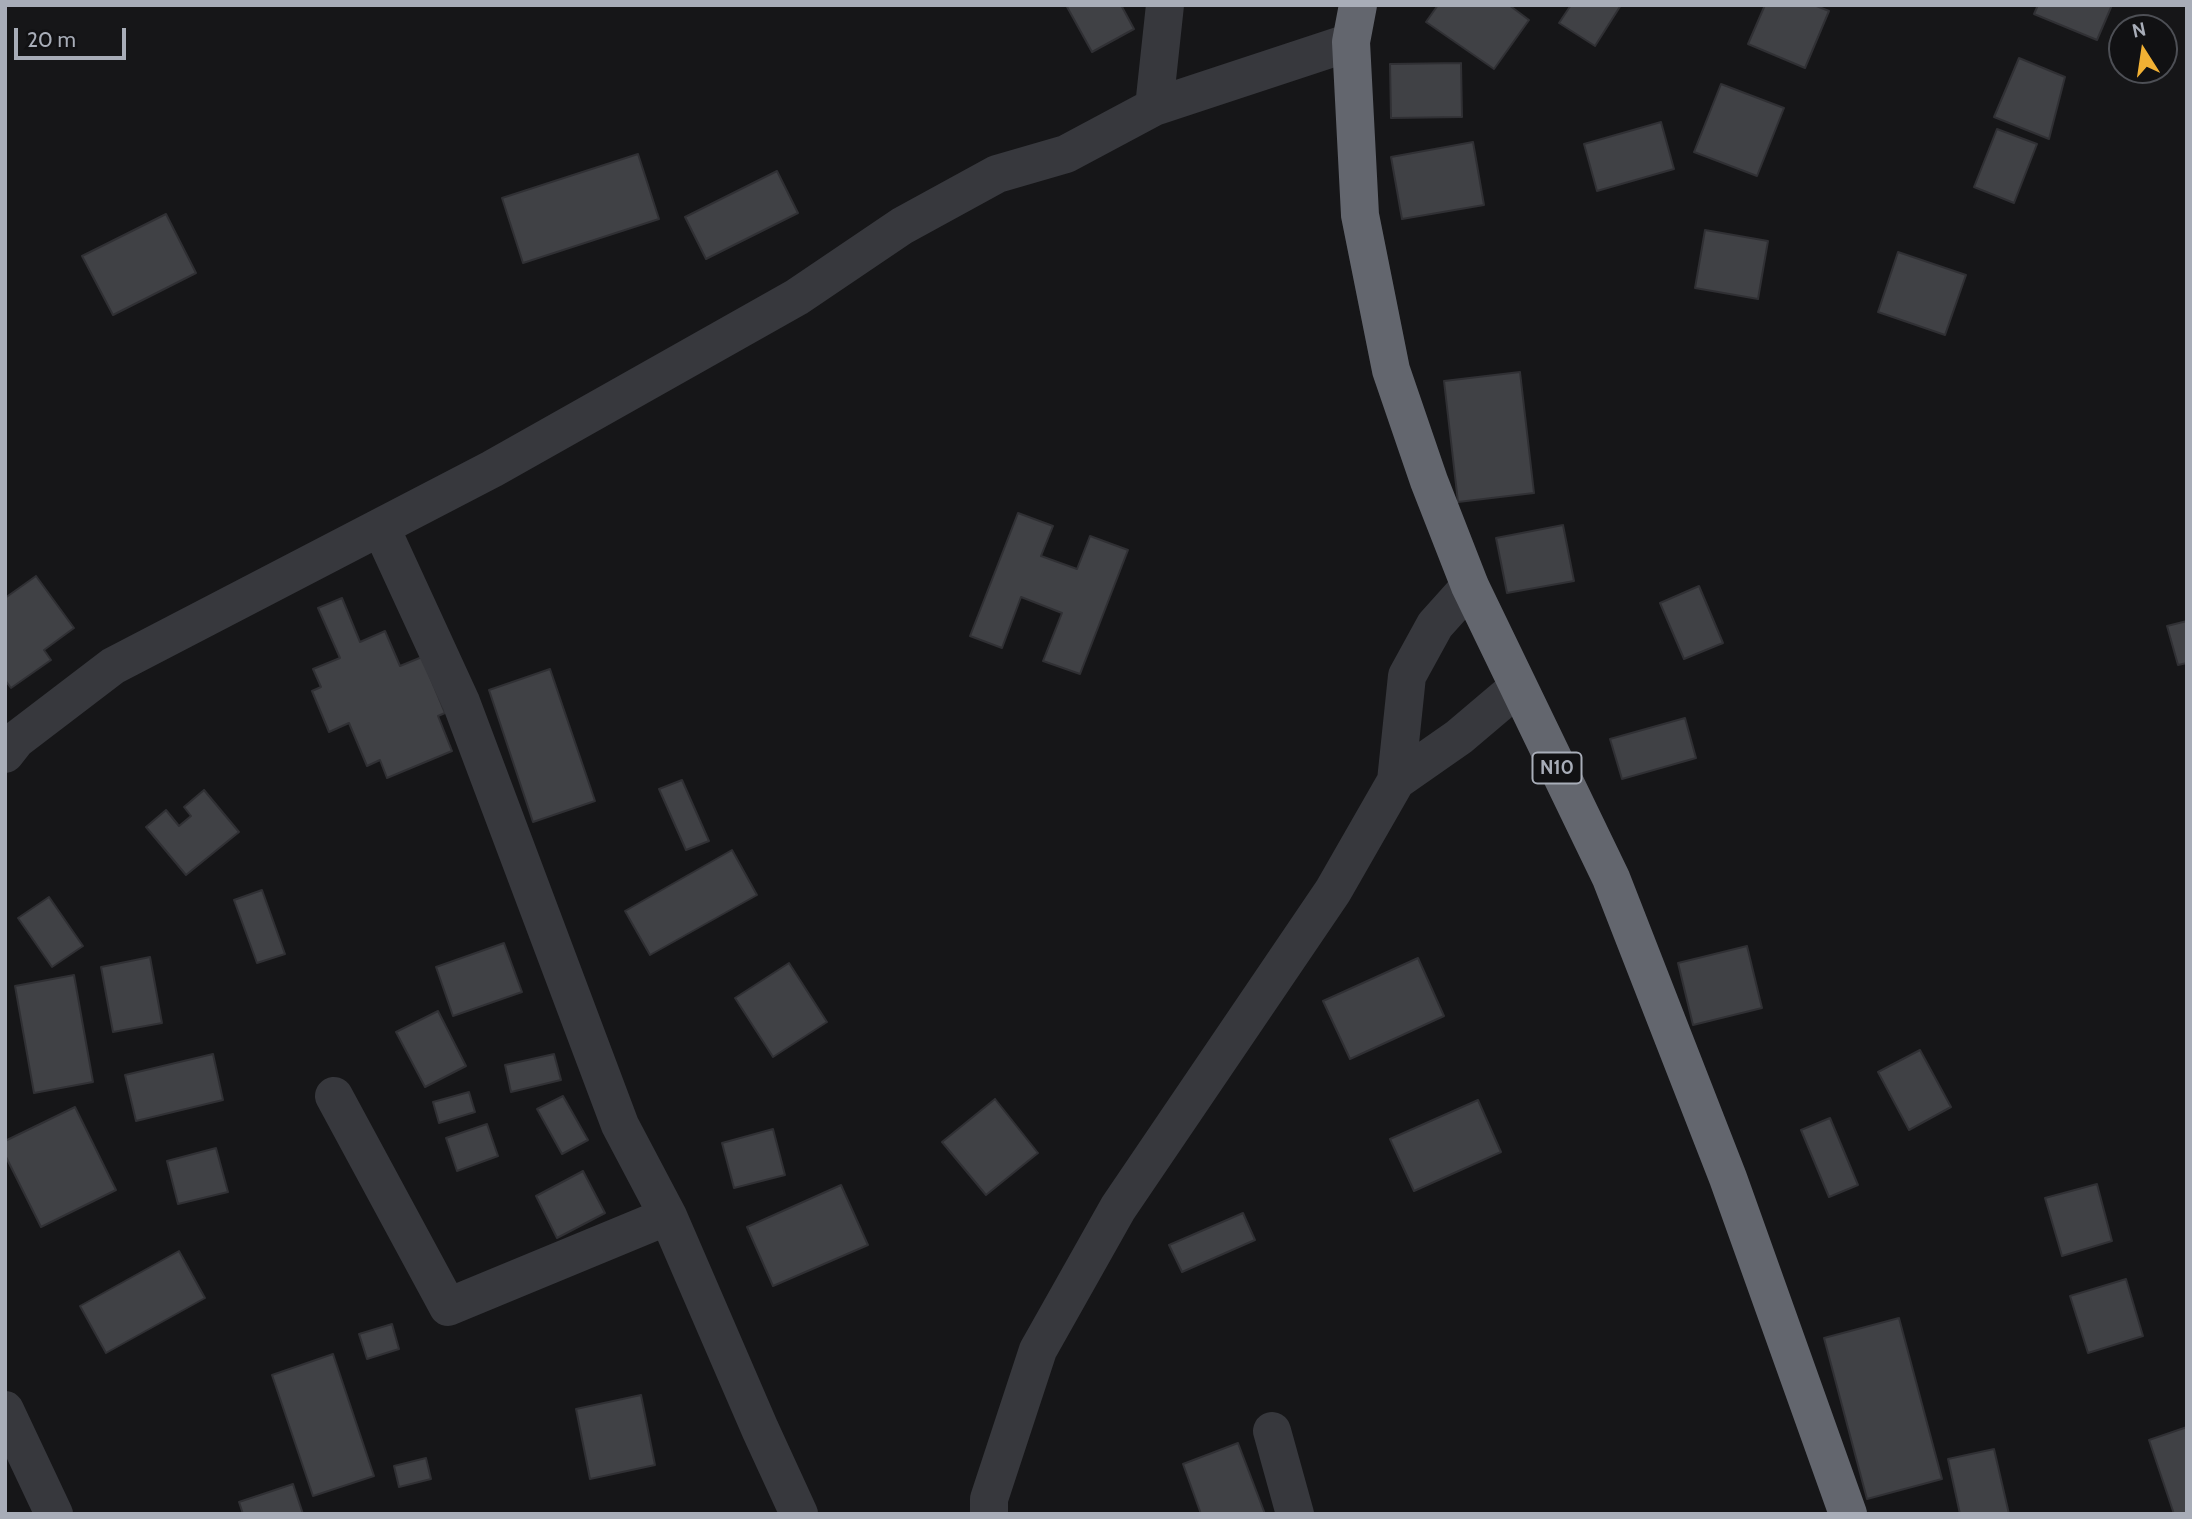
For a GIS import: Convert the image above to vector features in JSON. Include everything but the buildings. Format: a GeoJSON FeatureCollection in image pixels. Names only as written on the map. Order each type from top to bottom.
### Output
{"type":"FeatureCollection","features":[{"type":"Feature","properties":{"kind":"highway","name":"N10"},"geometry":{"type":"LineString","coordinates":[[1355,23],[1360,215],[1391,370],[1429,481],[1470,586],[1611,878],[1728,1178],[1848,1514]]}},
{"type":"Feature","properties":{"kind":"street"},"geometry":{"type":"LineString","coordinates":[[1154,107],[1165,5]]}},
{"type":"Feature","properties":{"kind":"street"},"geometry":{"type":"LineString","coordinates":[[5,754],[16,740],[113,666],[492,469],[797,297],[902,226],[997,174],[1066,154],[1154,107],[1355,23]]}},
{"type":"Feature","properties":{"kind":"street"},"geometry":{"type":"LineString","coordinates":[[381,528],[461,702],[620,1125],[668,1216],[799,1514]]}},
{"type":"Feature","properties":{"kind":"street"},"geometry":{"type":"LineString","coordinates":[[989,1514],[989,1499],[1038,1350],[1118,1208],[1333,891],[1396,781],[1407,676],[1435,625],[1470,586]]}},
{"type":"Feature","properties":{"kind":"street"},"geometry":{"type":"LineString","coordinates":[[1396,781],[1459,737],[1518,687]]}},
{"type":"Feature","properties":{"kind":"street"},"geometry":{"type":"LineString","coordinates":[[334,1096],[448,1307],[668,1216]]}},
{"type":"Feature","properties":{"kind":"street"},"geometry":{"type":"LineString","coordinates":[[5,1410],[54,1514]]}},
{"type":"Feature","properties":{"kind":"street"},"geometry":{"type":"LineString","coordinates":[[1272,1431],[1295,1514]]}}]}
